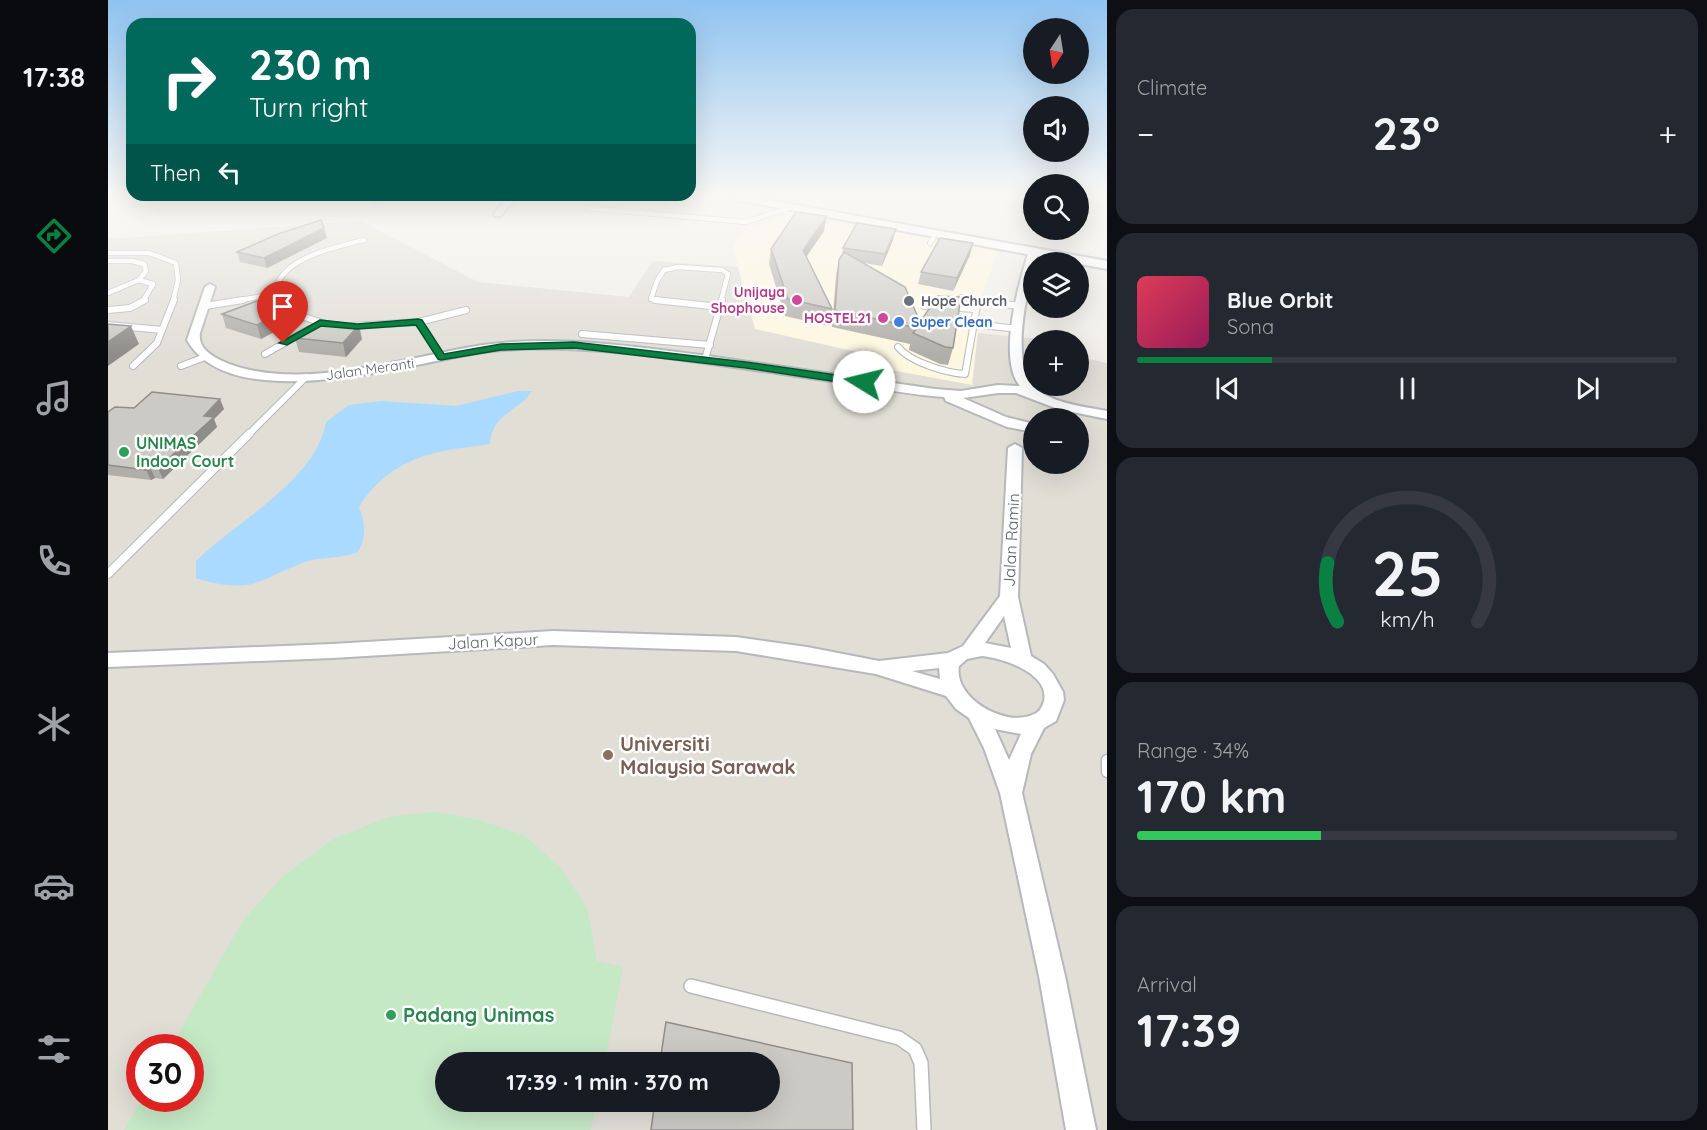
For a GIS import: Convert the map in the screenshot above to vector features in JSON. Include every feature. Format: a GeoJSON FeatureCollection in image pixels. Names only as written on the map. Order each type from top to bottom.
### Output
{"type":"FeatureCollection","features":[{"type":"Feature","properties":{"kind":"street"},"geometry":{"type":"LineString","coordinates":[[1024,250],[1107,265]]}},
{"type":"Feature","properties":{"kind":"street"},"geometry":{"type":"LineString","coordinates":[[1023,382],[1018,373],[1019,306],[1023,284],[1034,251]]}},
{"type":"Feature","properties":{"kind":"street"},"geometry":{"type":"LineString","coordinates":[[206,357],[193,340],[194,328],[205,306],[210,286]]}},
{"type":"Feature","properties":{"kind":"street","name":"Jalan Meranti"},"geometry":{"type":"LineString","coordinates":[[206,357],[224,366],[250,374],[306,377],[362,372],[501,347],[574,345],[705,359],[935,393]]}},
{"type":"Feature","properties":{"kind":"street"},"geometry":{"type":"LineString","coordinates":[[1018,373],[1011,382],[981,394],[977,400],[1015,448],[1023,442]]}},
{"type":"Feature","properties":{"kind":"street"},"geometry":{"type":"LineString","coordinates":[[935,393],[961,395],[993,390],[1023,391]]}},
{"type":"Feature","properties":{"kind":"street"},"geometry":{"type":"LineString","coordinates":[[935,393],[1023,427]]}},
{"type":"Feature","properties":{"kind":"street"},"geometry":{"type":"LineString","coordinates":[[1040,396],[1104,415]]}},
{"type":"Feature","properties":{"kind":"street"},"geometry":{"type":"LineString","coordinates":[[1051,401],[1058,408]]}},
{"type":"Feature","properties":{"kind":"street"},"geometry":{"type":"LineString","coordinates":[[1089,416],[1104,415]]}},
{"type":"Feature","properties":{"kind":"street","name":"Jalan Ramin"},"geometry":{"type":"LineString","coordinates":[[1015,448],[1008,597],[1023,660]]}},
{"type":"Feature","properties":{"kind":"street","name":"Jalan Ramin"},"geometry":{"type":"LineString","coordinates":[[970,650],[1008,597]]}},
{"type":"Feature","properties":{"kind":"street","name":"Jalan Kapur"},"geometry":{"type":"LineString","coordinates":[[108,660],[332,651],[553,638],[736,644],[876,667],[952,690]]}},
{"type":"Feature","properties":{"kind":"street"},"geometry":{"type":"LineString","coordinates":[[970,650],[996,650],[1023,660],[1038,670],[1049,683],[1054,696],[1053,707],[1048,717],[1037,723],[1008,725],[977,714],[962,703],[952,690],[948,679],[948,668],[952,660],[970,650]]}},
{"type":"Feature","properties":{"kind":"street","name":"Jalan Kapur"},"geometry":{"type":"LineString","coordinates":[[876,667],[952,660]]}},
{"type":"Feature","properties":{"kind":"street"},"geometry":{"type":"LineString","coordinates":[[977,714],[994,748],[1011,793],[1052,976],[1080,1130]]}},
{"type":"Feature","properties":{"kind":"street"},"geometry":{"type":"LineString","coordinates":[[1011,793],[1021,753],[1037,723]]}},
{"type":"Feature","properties":{"kind":"lane"},"geometry":{"type":"LineString","coordinates":[[326,250],[303,259],[283,274],[276,286],[275,294],[287,308],[320,323],[335,325]]}},
{"type":"Feature","properties":{"kind":"lane"},"geometry":{"type":"LineString","coordinates":[[108,253],[149,253],[176,263],[178,271],[177,290],[157,343],[133,366]]}},
{"type":"Feature","properties":{"kind":"lane"},"geometry":{"type":"LineString","coordinates":[[108,261],[132,261],[147,267],[139,280],[108,293]]}},
{"type":"Feature","properties":{"kind":"lane"},"geometry":{"type":"LineString","coordinates":[[705,359],[710,345],[720,307],[728,274],[722,270],[678,267],[664,270],[657,281],[651,299],[720,307]]}},
{"type":"Feature","properties":{"kind":"lane"},"geometry":{"type":"LineString","coordinates":[[108,310],[128,310],[146,300],[153,284],[139,280]]}},
{"type":"Feature","properties":{"kind":"lane"},"geometry":{"type":"LineString","coordinates":[[205,306],[275,294]]}},
{"type":"Feature","properties":{"kind":"lane"},"geometry":{"type":"LineString","coordinates":[[961,297],[1019,306]]}},
{"type":"Feature","properties":{"kind":"lane"},"geometry":{"type":"LineString","coordinates":[[898,346],[902,352],[942,370],[957,375],[965,374],[978,300]]}},
{"type":"Feature","properties":{"kind":"lane"},"geometry":{"type":"LineString","coordinates":[[924,306],[976,309]]}},
{"type":"Feature","properties":{"kind":"lane"},"geometry":{"type":"LineString","coordinates":[[346,326],[418,322],[466,310]]}},
{"type":"Feature","properties":{"kind":"lane"},"geometry":{"type":"LineString","coordinates":[[418,322],[441,357]]}},
{"type":"Feature","properties":{"kind":"lane"},"geometry":{"type":"LineString","coordinates":[[265,354],[320,323]]}},
{"type":"Feature","properties":{"kind":"lane"},"geometry":{"type":"LineString","coordinates":[[974,324],[1018,331]]}},
{"type":"Feature","properties":{"kind":"lane"},"geometry":{"type":"LineString","coordinates":[[108,325],[162,330]]}},
{"type":"Feature","properties":{"kind":"lane"},"geometry":{"type":"LineString","coordinates":[[582,334],[710,345]]}},
{"type":"Feature","properties":{"kind":"lane"},"geometry":{"type":"LineString","coordinates":[[181,366],[206,357]]}},
{"type":"Feature","properties":{"kind":"lane"},"geometry":{"type":"LineString","coordinates":[[108,574],[306,377]]}},
{"type":"Feature","properties":{"kind":"lane"},"geometry":{"type":"LineString","coordinates":[[1107,760],[1107,772]]}},
{"type":"Feature","properties":{"kind":"lane"},"geometry":{"type":"LineString","coordinates":[[691,986],[899,1038],[915,1049],[921,1063],[924,1130]]}},
{"type":"Feature","properties":{"kind":"shaded area","name":"Universiti Malaysia Sarawak"},"geometry":{"type":"Polygon","coordinates":[[[108,250],[416,250],[478,282],[629,297],[653,261],[738,267],[755,329],[887,359],[885,369],[972,385],[978,333],[1023,337],[1023,396],[1089,396],[1089,359],[1107,363],[1107,1130],[108,1130],[108,250]]]}},
{"type":"Feature","properties":{"kind":"shaded area"},"geometry":{"type":"Polygon","coordinates":[[[734,250],[986,250],[998,252],[981,297],[972,385],[885,369],[887,358],[754,329],[734,250]]]}},
{"type":"Feature","properties":{"kind":"green space"},"geometry":{"type":"Polygon","coordinates":[[[435,812],[479,820],[524,835],[561,868],[587,908],[597,961],[623,967],[607,1052],[435,1052],[435,1112],[595,1112],[591,1130],[124,1130],[134,1112],[204,1112],[204,1034],[178,1034],[242,922],[282,877],[332,840],[388,817],[435,812]]]}},
{"type":"Feature","properties":{"kind":"water"},"geometry":{"type":"Polygon","coordinates":[[[518,391],[532,391],[495,426],[490,444],[453,449],[421,457],[397,468],[376,485],[359,507],[364,530],[363,541],[358,552],[312,560],[253,584],[221,584],[196,578],[196,561],[291,481],[307,463],[319,443],[326,422],[349,405],[381,401],[456,406],[518,391]]]}},
{"type":"Feature","properties":{"kind":"building"},"geometry":{"type":"Polygon","coordinates":[[[242,250],[281,250],[264,258],[237,252],[242,250]]]}},
{"type":"Feature","properties":{"kind":"building"},"geometry":{"type":"Polygon","coordinates":[[[771,250],[803,250],[832,309],[788,299],[771,250]]]}},
{"type":"Feature","properties":{"kind":"building"},"geometry":{"type":"Polygon","coordinates":[[[855,250],[887,250],[885,254],[855,250]]]}},
{"type":"Feature","properties":{"kind":"building"},"geometry":{"type":"Polygon","coordinates":[[[933,250],[970,250],[957,278],[921,272],[933,250]]]}},
{"type":"Feature","properties":{"kind":"building"},"geometry":{"type":"Polygon","coordinates":[[[844,252],[905,287],[920,322],[938,296],[961,297],[953,348],[945,347],[913,333],[917,328],[835,310],[839,260],[844,252]]]}},
{"type":"Feature","properties":{"kind":"building"},"geometry":{"type":"Polygon","coordinates":[[[257,301],[285,310],[257,325],[222,314],[257,301]]]}},
{"type":"Feature","properties":{"kind":"building"},"geometry":{"type":"Polygon","coordinates":[[[320,320],[359,325],[343,343],[295,338],[320,320]]]}},
{"type":"Feature","properties":{"kind":"building"},"geometry":{"type":"Polygon","coordinates":[[[108,324],[131,326],[108,342],[108,324]]]}},
{"type":"Feature","properties":{"kind":"building"},"geometry":{"type":"Polygon","coordinates":[[[152,392],[220,399],[204,416],[214,417],[158,468],[150,467],[146,470],[108,465],[108,412],[115,407],[134,408],[152,392]]]}},
{"type":"Feature","properties":{"kind":"building"},"geometry":{"type":"Polygon","coordinates":[[[666,1022],[852,1063],[853,1130],[651,1130],[653,1112],[780,1112],[780,1052],[662,1052],[666,1022]]]}},
{"type":"Feature","properties":{"kind":"place","name":"Unijaya Shophouse"},"geometry":{"type":"Point","coordinates":[797,300]}},
{"type":"Feature","properties":{"kind":"place","name":"Hope Church"},"geometry":{"type":"Point","coordinates":[909,301]}},
{"type":"Feature","properties":{"kind":"place","name":"HOSTEL21"},"geometry":{"type":"Point","coordinates":[883,318]}},
{"type":"Feature","properties":{"kind":"place","name":"Super Clean"},"geometry":{"type":"Point","coordinates":[899,322]}},
{"type":"Feature","properties":{"kind":"place","name":"UNIMAS Indoor Court"},"geometry":{"type":"Point","coordinates":[124,452]}},
{"type":"Feature","properties":{"kind":"place","name":"Universiti Malaysia Sarawak"},"geometry":{"type":"Point","coordinates":[608,755]}},
{"type":"Feature","properties":{"kind":"place","name":"Padang Unimas"},"geometry":{"type":"Point","coordinates":[391,1015]}},
{"type":"Feature","properties":{"kind":"route"},"geometry":{"type":"LineString","coordinates":[[283,343],[320,323],[357,326],[418,322],[441,357],[521,345],[574,345],[746,365],[864,382]]}}]}
